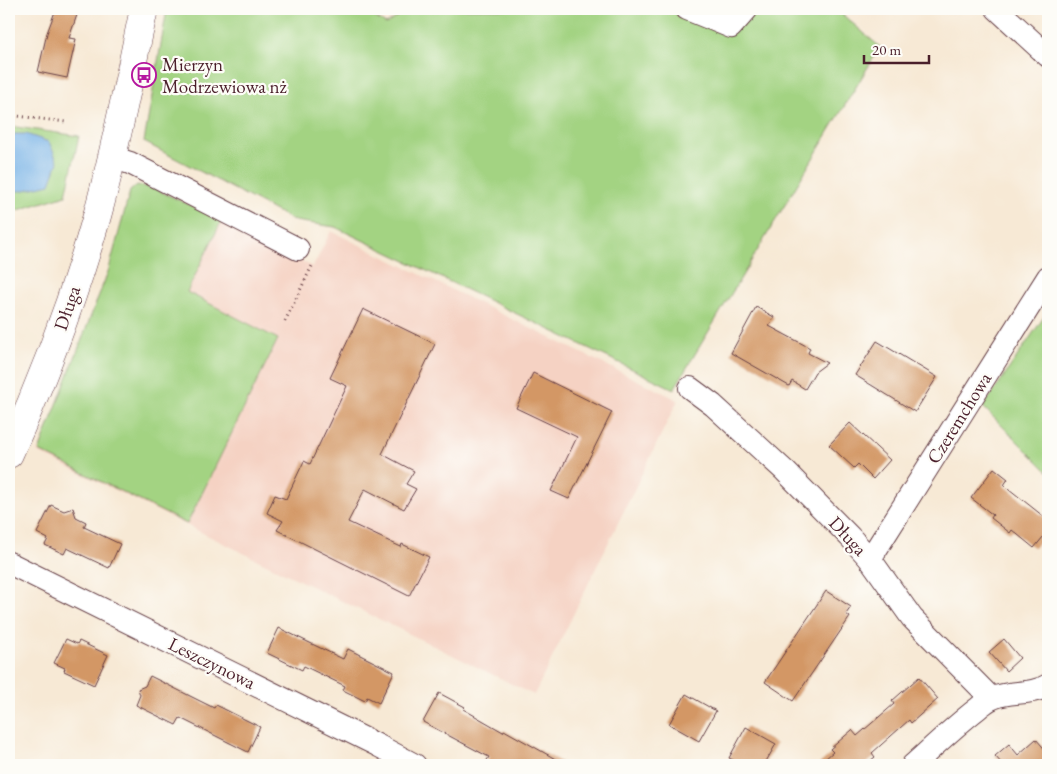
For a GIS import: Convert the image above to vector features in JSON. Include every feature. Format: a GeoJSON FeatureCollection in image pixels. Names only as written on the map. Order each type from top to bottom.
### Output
{"type":"FeatureCollection","features":[{"type":"Feature","properties":{"kind":"street","name":"Długa"},"geometry":{"type":"LineString","coordinates":[[9,454],[32,401],[77,281],[96,220],[144,9]]}},
{"type":"Feature","properties":{"kind":"street"},"geometry":{"type":"LineString","coordinates":[[688,9],[731,27],[746,9]]}},
{"type":"Feature","properties":{"kind":"street"},"geometry":{"type":"LineString","coordinates":[[997,9],[1048,56]]}},
{"type":"Feature","properties":{"kind":"street"},"geometry":{"type":"LineString","coordinates":[[111,157],[130,164],[307,254]]}},
{"type":"Feature","properties":{"kind":"street","name":"Czeremchowa"},"geometry":{"type":"LineString","coordinates":[[870,559],[1048,277]]}},
{"type":"Feature","properties":{"kind":"street","name":"Długa"},"geometry":{"type":"LineString","coordinates":[[690,388],[713,405],[785,471],[870,559],[912,618],[991,698]]}},
{"type":"Feature","properties":{"kind":"street","name":"Leszczynowa"},"geometry":{"type":"LineString","coordinates":[[9,563],[415,765]]}},
{"type":"Feature","properties":{"kind":"street"},"geometry":{"type":"LineString","coordinates":[[913,765],[991,698],[1006,693],[1024,693],[1048,685]]}},
{"type":"Feature","properties":{"kind":"path"},"geometry":{"type":"LineString","coordinates":[[9,115],[66,122]]}},
{"type":"Feature","properties":{"kind":"path"},"geometry":{"type":"LineString","coordinates":[[285,321],[307,254]]}},
{"type":"Feature","properties":{"kind":"shaded area"},"geometry":{"type":"Polygon","coordinates":[[[222,220],[313,267],[331,231],[678,400],[534,695],[37,452],[63,390],[109,268],[126,260],[187,292],[222,220]]]}},
{"type":"Feature","properties":{"kind":"green space"},"geometry":{"type":"Polygon","coordinates":[[[167,9],[361,9],[386,24],[410,9],[665,9],[727,35],[748,9],[836,9],[880,47],[674,389],[335,227],[295,221],[144,142],[167,9]]]}},
{"type":"Feature","properties":{"kind":"green space"},"geometry":{"type":"Polygon","coordinates":[[[9,126],[79,136],[66,195],[9,213],[9,126]]]}},
{"type":"Feature","properties":{"kind":"green space"},"geometry":{"type":"Polygon","coordinates":[[[137,185],[153,188],[222,220],[187,292],[278,339],[187,524],[39,451],[109,269],[130,191],[137,185]]]}},
{"type":"Feature","properties":{"kind":"green space"},"geometry":{"type":"Polygon","coordinates":[[[1048,311],[1048,472],[983,407],[1048,311]]]}},
{"type":"Feature","properties":{"kind":"water"},"geometry":{"type":"Polygon","coordinates":[[[9,134],[26,134],[49,142],[58,162],[50,184],[21,191],[9,191],[9,134]]]}},
{"type":"Feature","properties":{"kind":"building"},"geometry":{"type":"Polygon","coordinates":[[[56,9],[79,9],[69,38],[76,39],[67,78],[38,72],[47,33],[56,9]]]}},
{"type":"Feature","properties":{"kind":"building"},"geometry":{"type":"Polygon","coordinates":[[[756,307],[774,317],[769,326],[810,348],[808,353],[827,363],[815,372],[805,389],[792,381],[789,386],[731,353],[756,307]]]}},
{"type":"Feature","properties":{"kind":"building"},"geometry":{"type":"Polygon","coordinates":[[[363,309],[435,344],[382,454],[414,471],[406,484],[416,489],[404,509],[365,489],[348,522],[401,547],[402,544],[429,557],[409,596],[277,530],[283,521],[267,513],[275,495],[286,499],[304,461],[310,464],[347,386],[330,378],[363,309]]]}},
{"type":"Feature","properties":{"kind":"building"},"geometry":{"type":"Polygon","coordinates":[[[877,341],[937,377],[915,412],[855,375],[877,341]]]}},
{"type":"Feature","properties":{"kind":"building"},"geometry":{"type":"Polygon","coordinates":[[[533,373],[612,412],[569,499],[551,491],[577,437],[516,408],[533,373]]]}},
{"type":"Feature","properties":{"kind":"building"},"geometry":{"type":"Polygon","coordinates":[[[850,423],[890,460],[873,479],[858,464],[854,468],[829,445],[850,423]]]}},
{"type":"Feature","properties":{"kind":"building"},"geometry":{"type":"Polygon","coordinates":[[[994,468],[1008,479],[1004,485],[1048,520],[1048,531],[1034,548],[1012,530],[1010,533],[991,518],[993,515],[971,498],[994,468]]]}},
{"type":"Feature","properties":{"kind":"building"},"geometry":{"type":"Polygon","coordinates":[[[51,505],[64,511],[73,508],[76,517],[86,522],[84,527],[120,544],[109,568],[67,548],[64,554],[45,545],[48,539],[37,533],[51,505]]]}},
{"type":"Feature","properties":{"kind":"building"},"geometry":{"type":"Polygon","coordinates":[[[826,591],[851,607],[846,614],[850,617],[793,701],[765,682],[826,591]]]}},
{"type":"Feature","properties":{"kind":"building"},"geometry":{"type":"Polygon","coordinates":[[[279,628],[343,659],[348,649],[394,672],[379,703],[367,697],[365,701],[343,690],[345,686],[304,666],[302,670],[267,653],[279,628]]]}},
{"type":"Feature","properties":{"kind":"building"},"geometry":{"type":"Polygon","coordinates":[[[66,639],[77,644],[79,641],[108,655],[94,685],[64,671],[65,668],[54,663],[66,639]]]}},
{"type":"Feature","properties":{"kind":"building"},"geometry":{"type":"Polygon","coordinates":[[[1004,639],[1020,658],[1006,671],[989,652],[1004,639]]]}},
{"type":"Feature","properties":{"kind":"building"},"geometry":{"type":"Polygon","coordinates":[[[150,676],[214,708],[216,705],[260,727],[248,752],[180,718],[176,725],[136,705],[140,695],[138,689],[145,686],[150,676]]]}},
{"type":"Feature","properties":{"kind":"building"},"geometry":{"type":"Polygon","coordinates":[[[919,677],[938,699],[911,723],[909,720],[872,753],[875,757],[865,765],[818,765],[833,752],[830,749],[852,730],[857,736],[894,704],[892,701],[919,677]]]}},
{"type":"Feature","properties":{"kind":"building"},"geometry":{"type":"Polygon","coordinates":[[[439,693],[465,707],[463,709],[503,732],[504,730],[566,765],[484,765],[489,757],[423,722],[439,693]]]}},
{"type":"Feature","properties":{"kind":"building"},"geometry":{"type":"Polygon","coordinates":[[[686,694],[716,711],[699,741],[669,724],[686,694]]]}},
{"type":"Feature","properties":{"kind":"building"},"geometry":{"type":"Polygon","coordinates":[[[746,727],[776,744],[764,765],[743,765],[729,758],[746,727]]]}},
{"type":"Feature","properties":{"kind":"building"},"geometry":{"type":"Polygon","coordinates":[[[1036,739],[1048,753],[1048,765],[1003,765],[995,756],[1009,744],[1018,755],[1036,739]]]}},
{"type":"Feature","properties":{"kind":"place","name":"Mierzyn Modrzewiowa nż"},"geometry":{"type":"Point","coordinates":[144,75]}}]}
